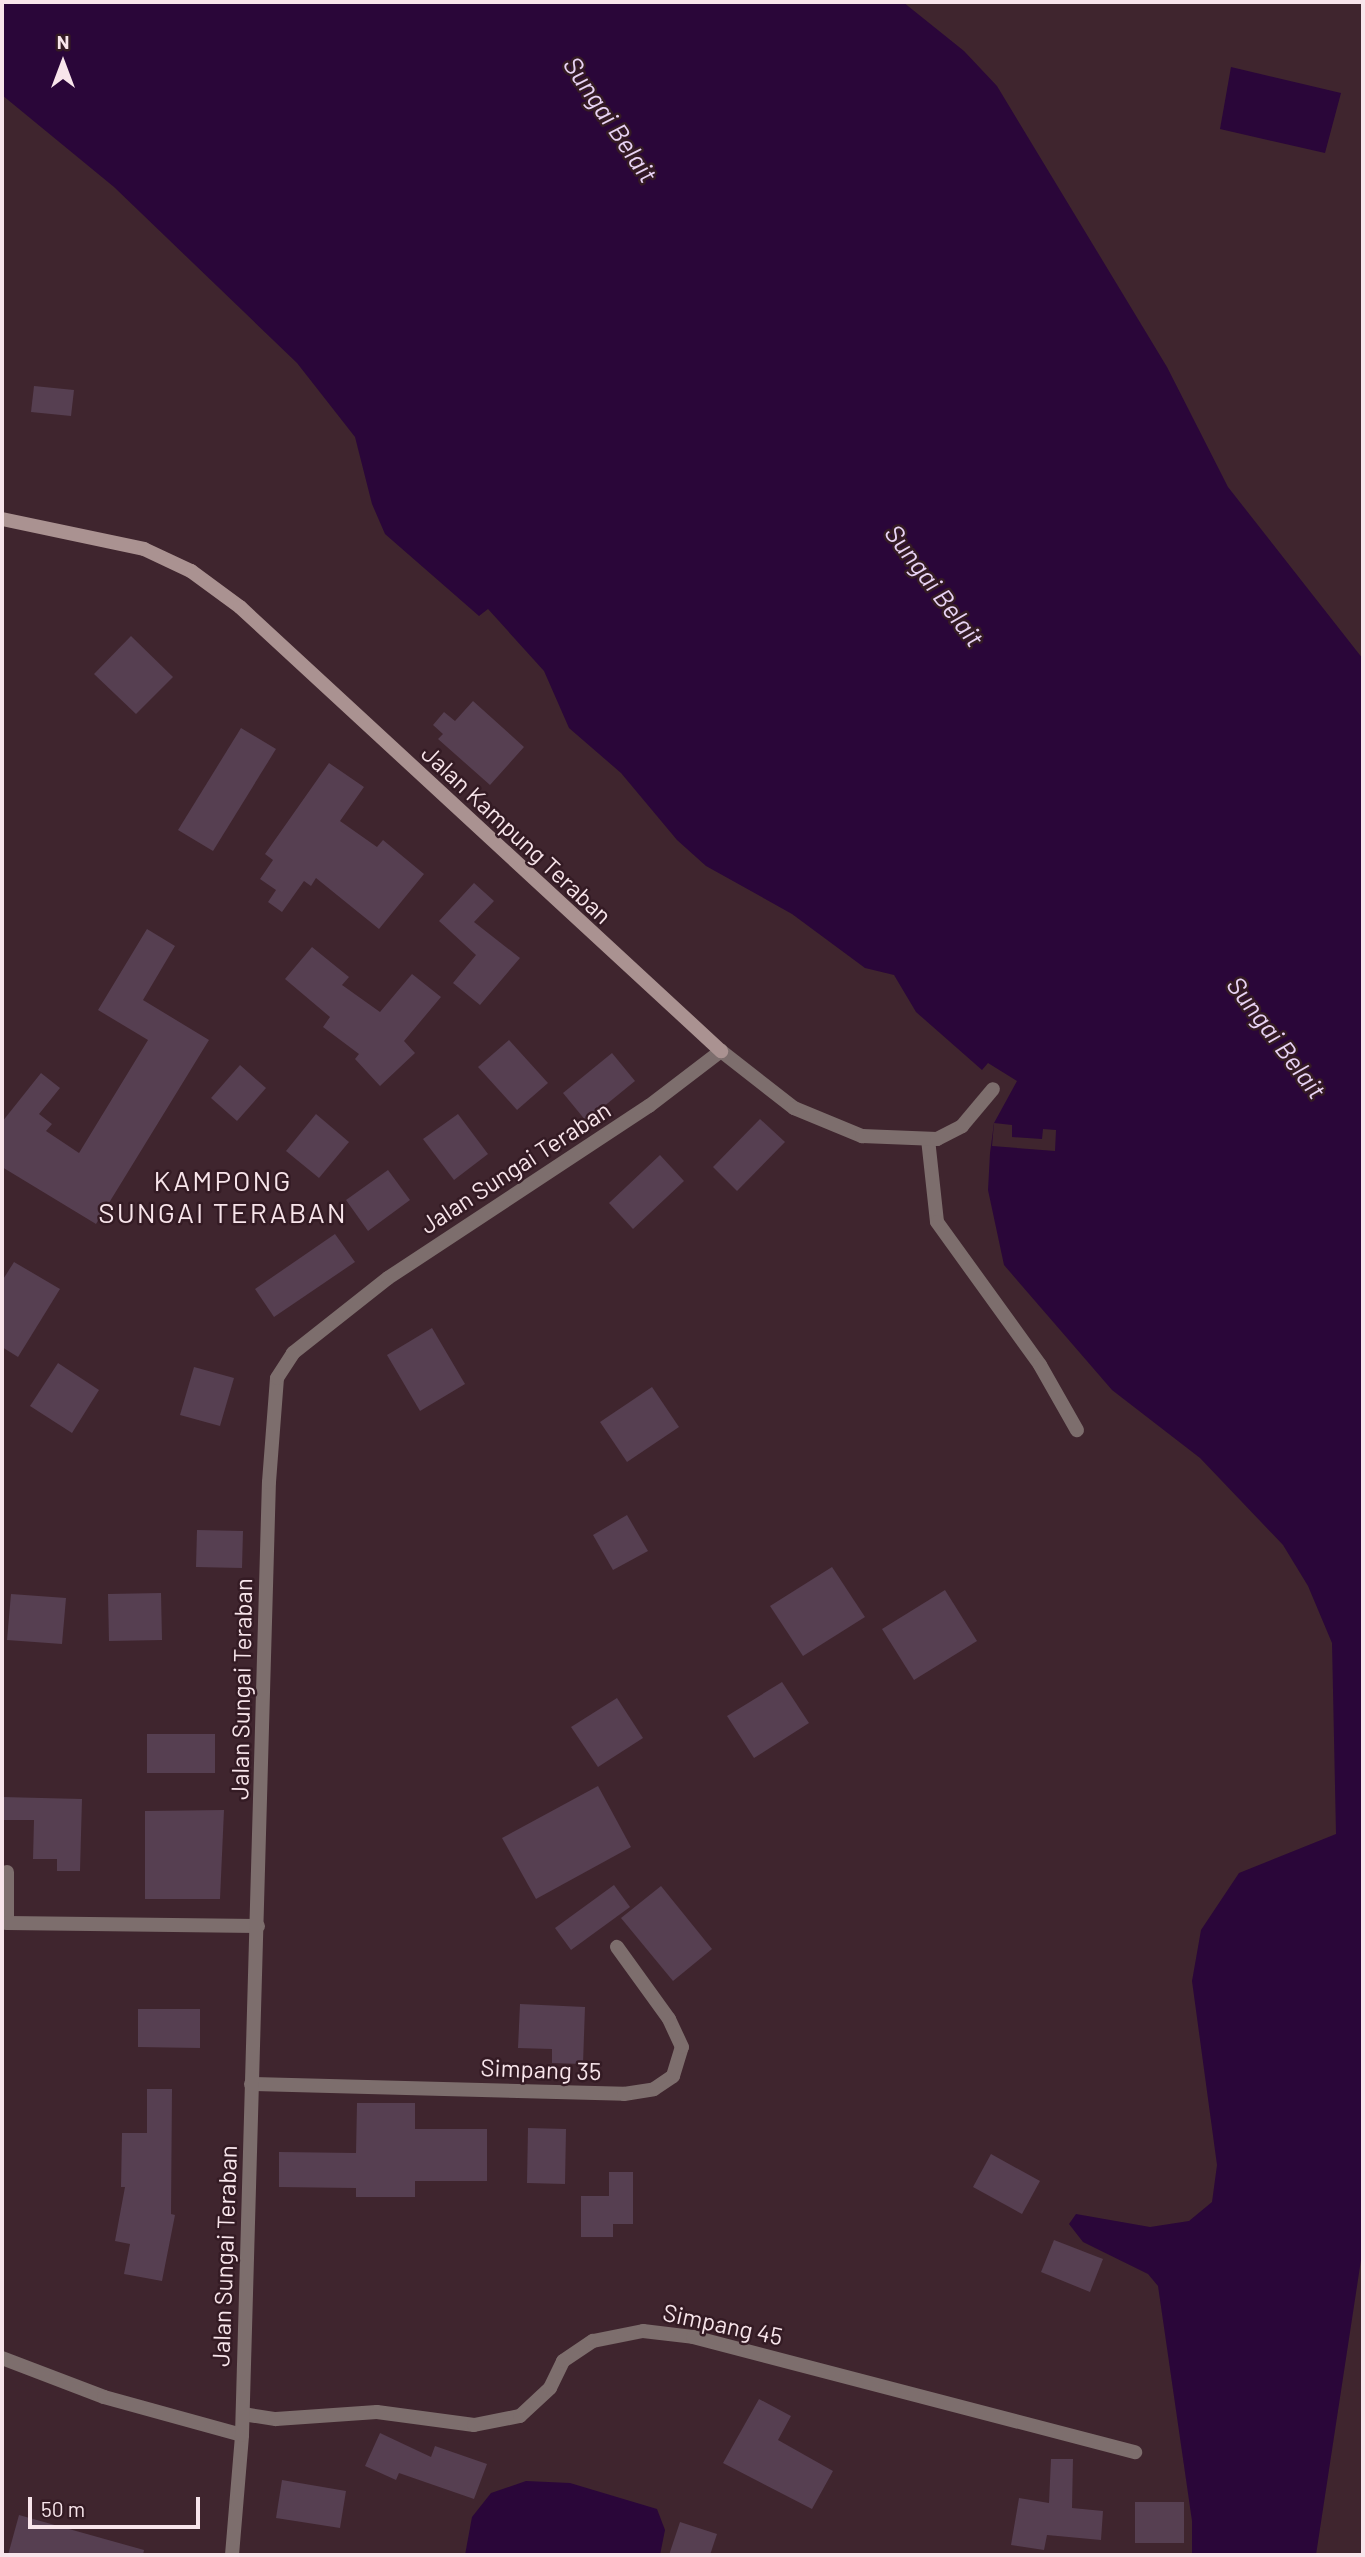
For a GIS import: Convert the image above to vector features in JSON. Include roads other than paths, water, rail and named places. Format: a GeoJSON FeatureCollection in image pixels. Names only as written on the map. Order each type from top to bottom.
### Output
{"type":"FeatureCollection","features":[{"type":"Feature","properties":{"kind":"street","name":"Jalan Kampung Teraban"},"geometry":{"type":"LineString","coordinates":[[2,519],[144,549],[191,571],[240,607],[721,1051],[763,1088],[821,1122],[862,1136],[928,1139],[962,1126],[993,1090]]}},
{"type":"Feature","properties":{"kind":"street","name":"Jalan Sungai Teraban"},"geometry":{"type":"LineString","coordinates":[[232,2555],[243,2414],[269,1496],[277,1378],[293,1353],[388,1278],[649,1106],[721,1051]]}},
{"type":"Feature","properties":{"kind":"street"},"geometry":{"type":"LineString","coordinates":[[928,1139],[937,1222],[1041,1365],[1077,1430]]}},
{"type":"Feature","properties":{"kind":"street"},"geometry":{"type":"LineString","coordinates":[[6,1872],[7,1923],[258,1926]]}},
{"type":"Feature","properties":{"kind":"street","name":"Simpang 35"},"geometry":{"type":"LineString","coordinates":[[251,2084],[624,2094],[654,2089],[673,2077],[682,2047],[669,2019],[617,1947]]}},
{"type":"Feature","properties":{"kind":"street","name":"Simpang 45"},"geometry":{"type":"LineString","coordinates":[[243,2414],[289,2418],[377,2412],[474,2425],[520,2416],[550,2388],[563,2361],[593,2341],[643,2331],[693,2337],[1135,2452]]}},
{"type":"Feature","properties":{"kind":"street"},"geometry":{"type":"LineString","coordinates":[[2,2358],[103,2397],[242,2435]]}},
{"type":"Feature","properties":{"kind":"water","name":"Sungai Belait"},"geometry":{"type":"Polygon","coordinates":[[[2,2],[903,2],[964,51],[997,86],[1167,367],[1228,487],[1363,659],[1363,2247],[1316,2555],[1192,2555],[1192,2521],[1158,2286],[1148,2274],[1083,2242],[1069,2224],[1076,2214],[1150,2227],[1189,2221],[1212,2202],[1217,2165],[1192,1981],[1201,1930],[1239,1873],[1336,1834],[1332,1643],[1308,1586],[1283,1545],[1200,1458],[1112,1390],[1004,1265],[988,1190],[990,1153],[994,1123],[1017,1081],[988,1063],[982,1070],[916,1012],[894,975],[865,968],[792,914],[706,866],[677,840],[621,773],[569,728],[544,671],[488,609],[479,616],[385,534],[372,504],[355,437],[297,363],[114,187],[2,95],[2,2]]]}},
{"type":"Feature","properties":{"kind":"water"},"geometry":{"type":"Polygon","coordinates":[[[1231,67],[1341,93],[1325,153],[1220,129],[1231,67]]]}},
{"type":"Feature","properties":{"kind":"water"},"geometry":{"type":"Polygon","coordinates":[[[526,2481],[570,2483],[657,2509],[665,2530],[660,2555],[465,2555],[472,2517],[491,2493],[526,2481]]]}},
{"type":"Feature","properties":{"kind":"district","name":"KAMPONG SUNGAI TERABAN"},"geometry":{"type":"Point","coordinates":[223,1196]}}]}
